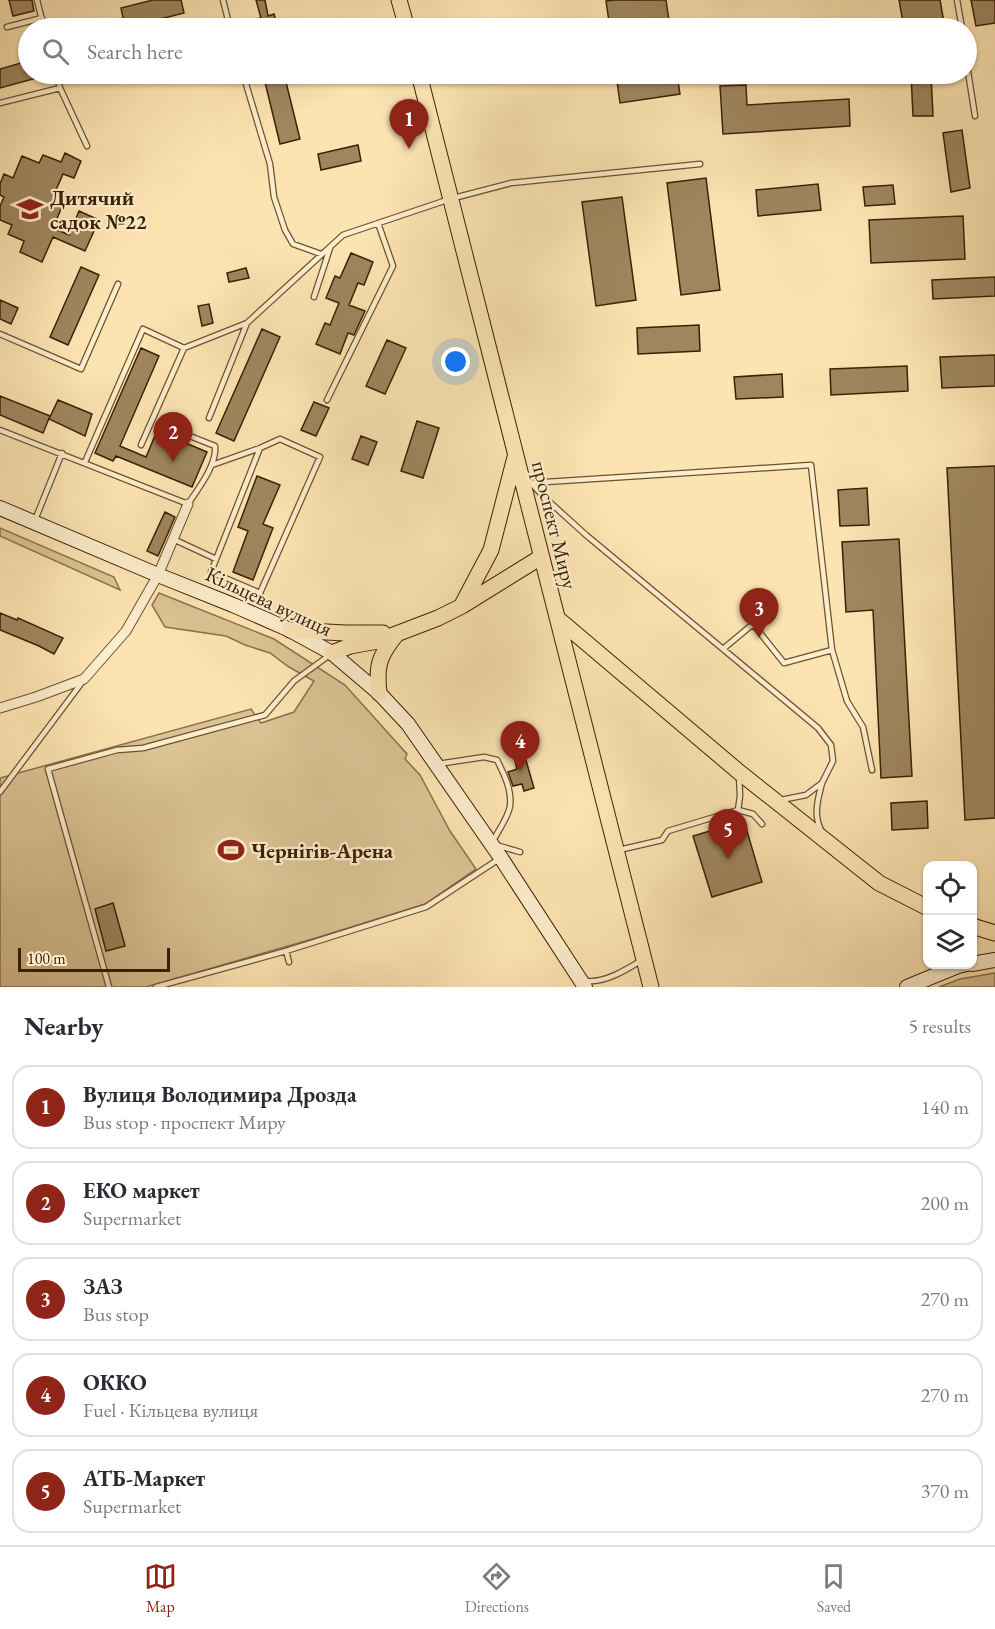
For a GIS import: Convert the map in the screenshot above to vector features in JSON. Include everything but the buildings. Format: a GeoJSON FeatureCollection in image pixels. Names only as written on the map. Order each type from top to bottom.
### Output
{"type":"FeatureCollection","features":[{"type":"Feature","properties":{"kind":"main road"},"geometry":{"type":"LineString","coordinates":[[399,0],[404,18]]}},
{"type":"Feature","properties":{"kind":"main road","name":"проспект Миру"},"geometry":{"type":"LineString","coordinates":[[421,84],[651,987]]}},
{"type":"Feature","properties":{"kind":"main road"},"geometry":{"type":"LineString","coordinates":[[462,606],[491,550],[516,454]]}},
{"type":"Feature","properties":{"kind":"main road","name":"Кільцева вулиця"},"geometry":{"type":"LineString","coordinates":[[0,508],[233,604],[290,630],[332,653],[379,693],[408,724],[501,858],[583,984]]}},
{"type":"Feature","properties":{"kind":"main road"},"geometry":{"type":"LineString","coordinates":[[332,653],[351,646],[378,641],[438,618],[462,606],[541,557]]}},
{"type":"Feature","properties":{"kind":"main road"},"geometry":{"type":"LineString","coordinates":[[556,618],[739,772],[879,883],[923,906]]}},
{"type":"Feature","properties":{"kind":"main road"},"geometry":{"type":"LineString","coordinates":[[290,630],[345,633],[398,632]]}},
{"type":"Feature","properties":{"kind":"main road"},"geometry":{"type":"LineString","coordinates":[[379,693],[377,674],[380,660],[398,632]]}},
{"type":"Feature","properties":{"kind":"main road"},"geometry":{"type":"LineString","coordinates":[[977,928],[995,933]]}},
{"type":"Feature","properties":{"kind":"main road"},"geometry":{"type":"LineString","coordinates":[[977,963],[995,960]]}},
{"type":"Feature","properties":{"kind":"main road"},"geometry":{"type":"LineString","coordinates":[[907,987],[951,969]]}},
{"type":"Feature","properties":{"kind":"street"},"geometry":{"type":"LineString","coordinates":[[0,708],[84,679],[126,631],[158,575],[188,504]]}},
{"type":"Feature","properties":{"kind":"lane"},"geometry":{"type":"LineString","coordinates":[[37,0],[42,18]]}},
{"type":"Feature","properties":{"kind":"lane"},"geometry":{"type":"LineString","coordinates":[[223,0],[228,18]]}},
{"type":"Feature","properties":{"kind":"lane"},"geometry":{"type":"LineString","coordinates":[[957,0],[960,18]]}},
{"type":"Feature","properties":{"kind":"lane"},"geometry":{"type":"LineString","coordinates":[[7,27],[18,24]]}},
{"type":"Feature","properties":{"kind":"lane"},"geometry":{"type":"LineString","coordinates":[[59,84],[87,146]]}},
{"type":"Feature","properties":{"kind":"lane"},"geometry":{"type":"LineString","coordinates":[[246,84],[270,164],[274,197],[285,230],[293,244],[321,254]]}},
{"type":"Feature","properties":{"kind":"lane"},"geometry":{"type":"LineString","coordinates":[[970,84],[975,116]]}},
{"type":"Feature","properties":{"kind":"lane"},"geometry":{"type":"LineString","coordinates":[[0,103],[60,88]]}},
{"type":"Feature","properties":{"kind":"lane"},"geometry":{"type":"LineString","coordinates":[[141,445],[183,348],[247,323],[342,235],[450,199],[511,183],[700,164]]}},
{"type":"Feature","properties":{"kind":"lane"},"geometry":{"type":"LineString","coordinates":[[327,400],[393,266],[378,223]]}},
{"type":"Feature","properties":{"kind":"lane"},"geometry":{"type":"LineString","coordinates":[[314,297],[330,246]]}},
{"type":"Feature","properties":{"kind":"lane"},"geometry":{"type":"LineString","coordinates":[[0,334],[81,369],[118,284]]}},
{"type":"Feature","properties":{"kind":"lane"},"geometry":{"type":"LineString","coordinates":[[209,418],[247,323]]}},
{"type":"Feature","properties":{"kind":"lane"},"geometry":{"type":"LineString","coordinates":[[85,462],[143,329],[183,348]]}},
{"type":"Feature","properties":{"kind":"lane"},"geometry":{"type":"LineString","coordinates":[[0,430],[188,504],[212,465],[216,454],[215,446],[172,429]]}},
{"type":"Feature","properties":{"kind":"lane"},"geometry":{"type":"LineString","coordinates":[[212,465],[280,439],[320,457],[260,593],[211,572],[260,448]]}},
{"type":"Feature","properties":{"kind":"lane"},"geometry":{"type":"LineString","coordinates":[[34,522],[62,453]]}},
{"type":"Feature","properties":{"kind":"lane"},"geometry":{"type":"LineString","coordinates":[[516,454],[530,483],[544,497],[586,535],[818,728],[831,745],[833,761],[822,783],[816,808],[819,826],[828,842]]}},
{"type":"Feature","properties":{"kind":"lane"},"geometry":{"type":"LineString","coordinates":[[530,483],[811,465],[832,650],[848,701],[863,727],[872,770]]}},
{"type":"Feature","properties":{"kind":"lane"},"geometry":{"type":"LineString","coordinates":[[173,539],[216,559]]}},
{"type":"Feature","properties":{"kind":"lane"},"geometry":{"type":"LineString","coordinates":[[723,649],[753,624],[784,663],[832,650]]}},
{"type":"Feature","properties":{"kind":"lane"},"geometry":{"type":"LineString","coordinates":[[109,987],[48,770],[117,750],[143,748],[265,715],[294,681],[332,653]]}},
{"type":"Feature","properties":{"kind":"lane"},"geometry":{"type":"LineString","coordinates":[[0,792],[84,679]]}},
{"type":"Feature","properties":{"kind":"lane"},"geometry":{"type":"LineString","coordinates":[[437,764],[484,757],[497,760],[504,773],[510,806],[491,844],[520,852]]}},
{"type":"Feature","properties":{"kind":"lane"},"geometry":{"type":"LineString","coordinates":[[738,810],[739,772]]}},
{"type":"Feature","properties":{"kind":"lane"},"geometry":{"type":"LineString","coordinates":[[776,801],[806,795],[822,783]]}},
{"type":"Feature","properties":{"kind":"lane"},"geometry":{"type":"LineString","coordinates":[[740,796],[755,785]]}},
{"type":"Feature","properties":{"kind":"lane"},"geometry":{"type":"LineString","coordinates":[[616,851],[662,840],[668,831],[738,810],[753,814],[762,824]]}},
{"type":"Feature","properties":{"kind":"lane"},"geometry":{"type":"LineString","coordinates":[[156,987],[286,951],[426,907],[501,858]]}},
{"type":"Feature","properties":{"kind":"lane"},"geometry":{"type":"LineString","coordinates":[[286,951],[289,962]]}},
{"type":"Feature","properties":{"kind":"lane"},"geometry":{"type":"LineString","coordinates":[[583,984],[612,976],[644,958]]}},
{"type":"Feature","properties":{"kind":"shaded area"},"geometry":{"type":"Polygon","coordinates":[[[0,528],[114,577],[120,590],[0,536],[0,528]]]}},
{"type":"Feature","properties":{"kind":"shaded area","name":"Чернігів-Арена"},"geometry":{"type":"Polygon","coordinates":[[[159,593],[274,639],[345,685],[407,754],[405,759],[420,775],[450,831],[476,869],[425,904],[146,987],[0,987],[0,778],[251,709],[261,723],[294,712],[314,681],[270,653],[226,636],[165,627],[152,605],[159,593]]]}},
{"type":"Feature","properties":{"kind":"shaded area"},"geometry":{"type":"Polygon","coordinates":[[[995,973],[995,987],[939,987],[960,979],[995,973]]]}},
{"type":"Feature","properties":{"kind":"place","name":"Вулиця Володимира Дрозда"},"geometry":{"type":"Point","coordinates":[409,149]}},
{"type":"Feature","properties":{"kind":"place","name":"Дитячий садок №22"},"geometry":{"type":"Point","coordinates":[30,209]}},
{"type":"Feature","properties":{"kind":"place","name":"ЕКО маркет"},"geometry":{"type":"Point","coordinates":[173,462]}},
{"type":"Feature","properties":{"kind":"place","name":"ЗАЗ"},"geometry":{"type":"Point","coordinates":[759,638]}},
{"type":"Feature","properties":{"kind":"place","name":"ОККО"},"geometry":{"type":"Point","coordinates":[520,771]}},
{"type":"Feature","properties":{"kind":"place","name":"Чернігів-Арена"},"geometry":{"type":"Point","coordinates":[231,850]}},
{"type":"Feature","properties":{"kind":"place","name":"АТБ-Маркет"},"geometry":{"type":"Point","coordinates":[728,859]}}]}
